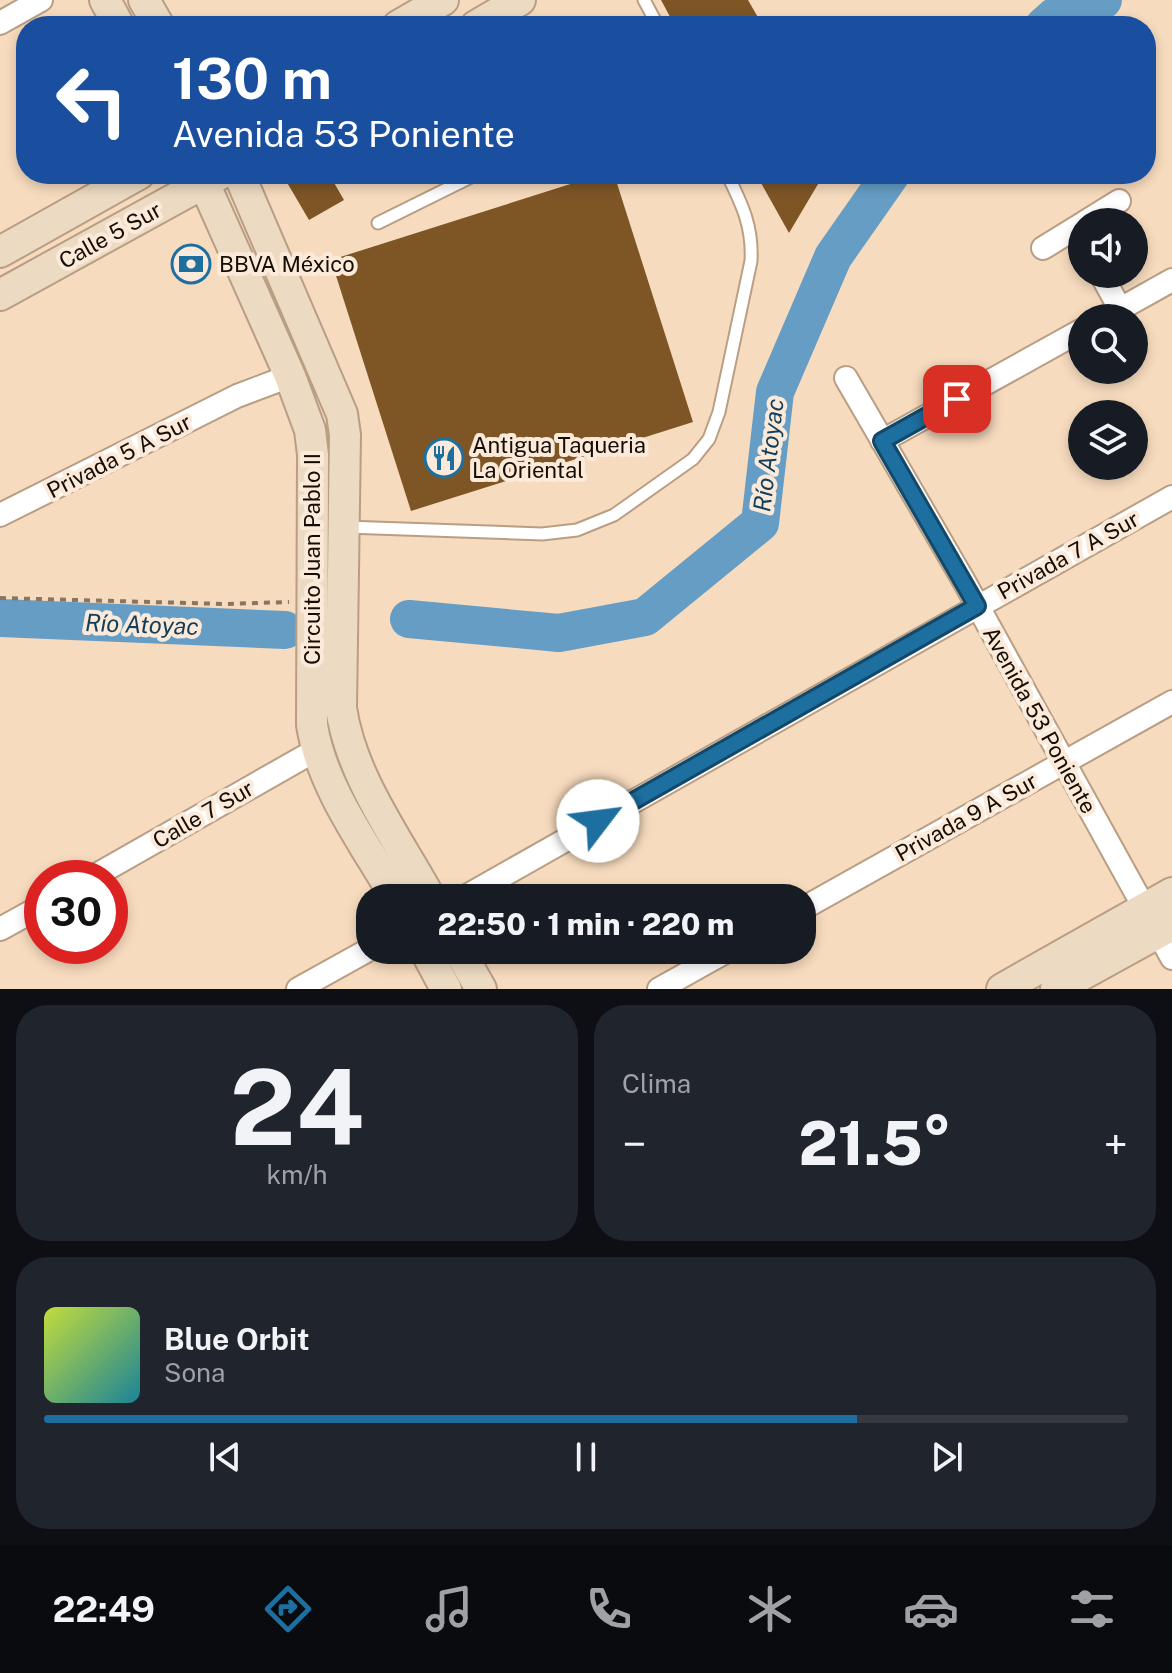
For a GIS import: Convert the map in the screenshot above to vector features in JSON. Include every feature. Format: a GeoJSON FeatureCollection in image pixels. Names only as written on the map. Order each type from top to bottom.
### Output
{"type":"FeatureCollection","features":[{"type":"Feature","properties":{"kind":"main road"},"geometry":{"type":"LineString","coordinates":[[415,16],[443,0]]}},
{"type":"Feature","properties":{"kind":"main road"},"geometry":{"type":"LineString","coordinates":[[493,16],[520,0]]}},
{"type":"Feature","properties":{"kind":"main road","name":"Calle 5 Sur"},"geometry":{"type":"LineString","coordinates":[[0,252],[121,184]]}},
{"type":"Feature","properties":{"kind":"main road","name":"Calle 5 Sur"},"geometry":{"type":"LineString","coordinates":[[0,295],[196,184]]}},
{"type":"Feature","properties":{"kind":"main road","name":"Circuito Juan Pablo II"},"geometry":{"type":"LineString","coordinates":[[211,184],[310,430],[313,455],[312,725],[316,750],[325,774],[388,884]]}},
{"type":"Feature","properties":{"kind":"main road","name":"Circuito Juan Pablo II"},"geometry":{"type":"LineString","coordinates":[[243,184],[342,414],[345,435],[341,708],[345,737],[358,767],[422,884]]}},
{"type":"Feature","properties":{"kind":"main road"},"geometry":{"type":"LineString","coordinates":[[1056,989],[1162,931],[1172,893]]}},
{"type":"Feature","properties":{"kind":"main road"},"geometry":{"type":"LineString","coordinates":[[1002,989],[1162,931]]}},
{"type":"Feature","properties":{"kind":"main road"},"geometry":{"type":"LineString","coordinates":[[433,964],[446,989]]}},
{"type":"Feature","properties":{"kind":"main road"},"geometry":{"type":"LineString","coordinates":[[467,964],[481,989]]}},
{"type":"Feature","properties":{"kind":"street"},"geometry":{"type":"LineString","coordinates":[[0,23],[41,0]]}},
{"type":"Feature","properties":{"kind":"street"},"geometry":{"type":"LineString","coordinates":[[1109,208],[1119,201]]}},
{"type":"Feature","properties":{"kind":"street"},"geometry":{"type":"LineString","coordinates":[[1043,248],[1068,235]]}},
{"type":"Feature","properties":{"kind":"street"},"geometry":{"type":"LineString","coordinates":[[1130,304],[1172,280]]}},
{"type":"Feature","properties":{"kind":"street"},"geometry":{"type":"LineString","coordinates":[[882,441],[1068,338]]}},
{"type":"Feature","properties":{"kind":"street","name":"Privada 5 A Sur"},"geometry":{"type":"LineString","coordinates":[[0,515],[237,396],[290,376]]}},
{"type":"Feature","properties":{"kind":"street","name":"Avenida 53 Poniente"},"geometry":{"type":"LineString","coordinates":[[846,378],[1162,931]]}},
{"type":"Feature","properties":{"kind":"street","name":"Privada 7 A Sur"},"geometry":{"type":"LineString","coordinates":[[488,884],[1172,497]]}},
{"type":"Feature","properties":{"kind":"street","name":"Privada 9 A Sur"},"geometry":{"type":"LineString","coordinates":[[816,901],[1172,702]]}},
{"type":"Feature","properties":{"kind":"street","name":"Calle 7 Sur"},"geometry":{"type":"LineString","coordinates":[[123,860],[316,750]]}},
{"type":"Feature","properties":{"kind":"street"},"geometry":{"type":"LineString","coordinates":[[0,929],[24,916]]}},
{"type":"Feature","properties":{"kind":"street"},"geometry":{"type":"LineString","coordinates":[[298,989],[356,957]]}},
{"type":"Feature","properties":{"kind":"street"},"geometry":{"type":"LineString","coordinates":[[659,989],[704,964]]}},
{"type":"Feature","properties":{"kind":"lane"},"geometry":{"type":"LineString","coordinates":[[378,223],[457,184]]}},
{"type":"Feature","properties":{"kind":"lane"},"geometry":{"type":"LineString","coordinates":[[342,527],[542,534],[577,530],[614,515],[693,459],[709,439],[719,412],[751,261],[753,237],[746,211],[732,184]]}},
{"type":"Feature","properties":{"kind":"path"},"geometry":{"type":"LineString","coordinates":[[0,598],[226,604],[294,601],[313,595]]}},
{"type":"Feature","properties":{"kind":"building"},"geometry":{"type":"Polygon","coordinates":[[[661,0],[748,0],[757,16],[670,16],[661,0]]]}},
{"type":"Feature","properties":{"kind":"building"},"geometry":{"type":"Polygon","coordinates":[[[288,184],[335,184],[344,200],[309,220],[288,184]]]}},
{"type":"Feature","properties":{"kind":"building"},"geometry":{"type":"Polygon","coordinates":[[[570,184],[617,184],[693,422],[411,511],[331,260],[570,184]]]}},
{"type":"Feature","properties":{"kind":"building"},"geometry":{"type":"Polygon","coordinates":[[[762,184],[818,184],[789,233],[762,184]]]}},
{"type":"Feature","properties":{"kind":"waterway","name":"Río Atoyac"},"geometry":{"type":"LineString","coordinates":[[1057,16],[1103,0]]}},
{"type":"Feature","properties":{"kind":"waterway","name":"Río Atoyac"},"geometry":{"type":"LineString","coordinates":[[409,619],[559,633],[645,617],[760,523],[775,392],[833,257],[884,184]]}},
{"type":"Feature","properties":{"kind":"waterway","name":"Río Atoyac"},"geometry":{"type":"LineString","coordinates":[[0,618],[285,630]]}},
{"type":"Feature","properties":{"kind":"place","name":"BBVA México"},"geometry":{"type":"Point","coordinates":[191,264]}},
{"type":"Feature","properties":{"kind":"place","name":"Antigua Taqueria La Oriental"},"geometry":{"type":"Point","coordinates":[444,458]}},
{"type":"Feature","properties":{"kind":"route"},"geometry":{"type":"LineString","coordinates":[[598,821],[977,606],[882,441],[957,399]]}}]}
